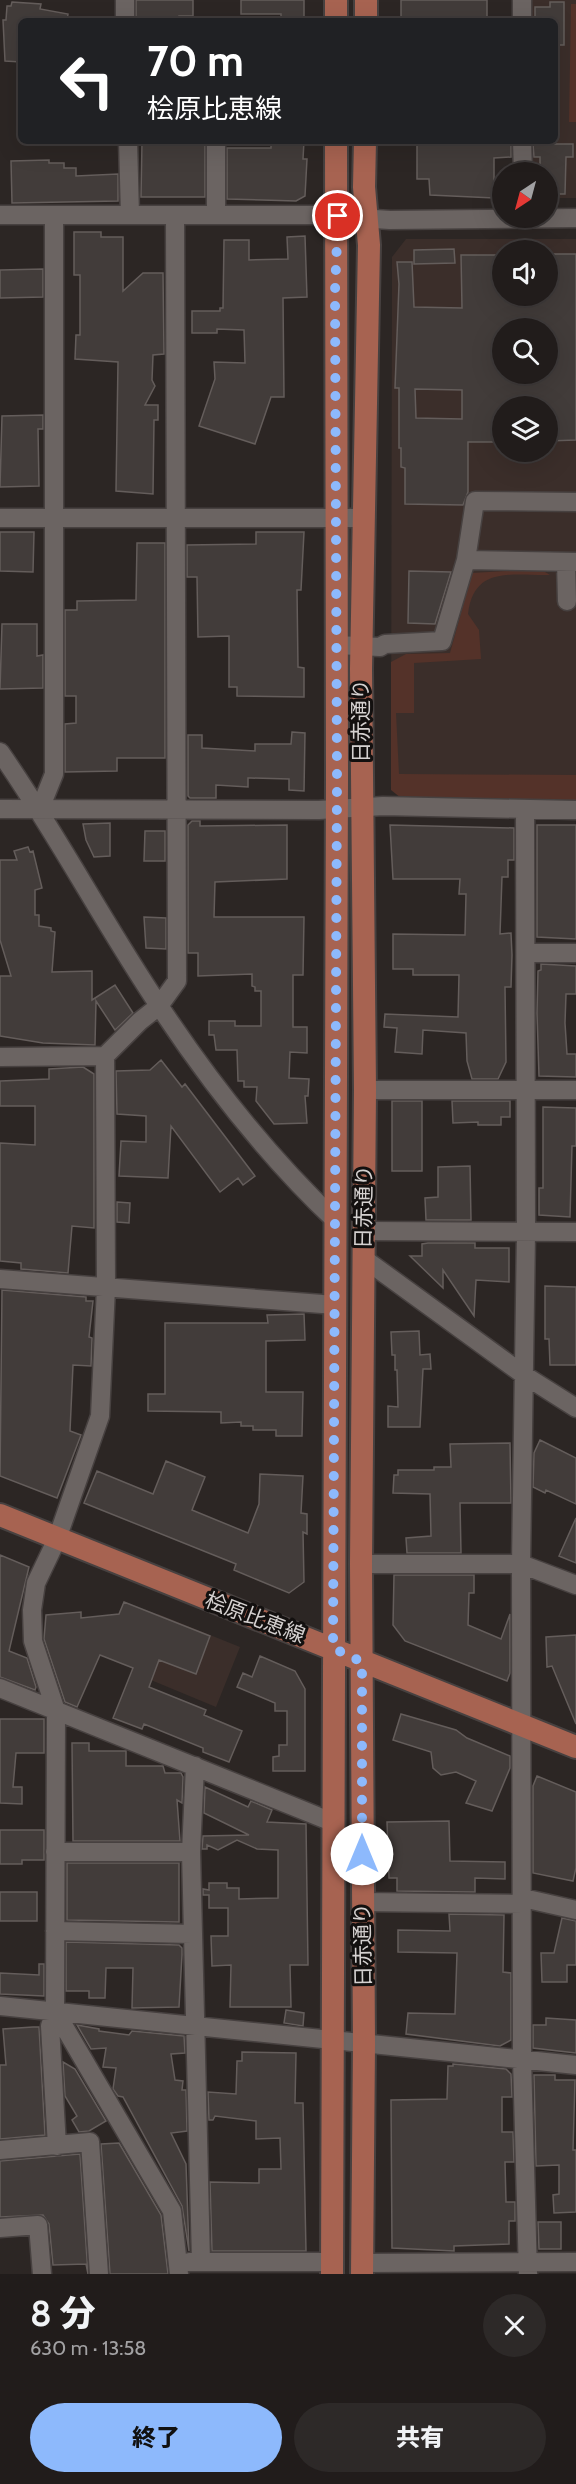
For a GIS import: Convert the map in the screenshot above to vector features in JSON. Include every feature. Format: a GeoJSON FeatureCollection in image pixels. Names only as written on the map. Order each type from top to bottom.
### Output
{"type":"FeatureCollection","features":[{"type":"Feature","properties":{"kind":"main road"},"geometry":{"type":"LineString","coordinates":[[336,0],[336,18]]}},
{"type":"Feature","properties":{"kind":"main road"},"geometry":{"type":"LineString","coordinates":[[366,0],[366,18]]}},
{"type":"Feature","properties":{"kind":"main road","name":"日赤通り"},"geometry":{"type":"LineString","coordinates":[[332,2268],[336,1221],[335,246],[338,216],[336,144]]}},
{"type":"Feature","properties":{"kind":"main road","name":"日赤通り"},"geometry":{"type":"LineString","coordinates":[[362,2268],[364,2044],[361,1564],[365,1090],[361,645],[368,218],[364,188],[365,144]]}},
{"type":"Feature","properties":{"kind":"main road","name":"桧原比恵線"},"geometry":{"type":"LineString","coordinates":[[0,1515],[576,1747]]}},
{"type":"Feature","properties":{"kind":"street"},"geometry":{"type":"LineString","coordinates":[[124,0],[125,18]]}},
{"type":"Feature","properties":{"kind":"street"},"geometry":{"type":"LineString","coordinates":[[522,0],[522,18]]}},
{"type":"Feature","properties":{"kind":"street"},"geometry":{"type":"LineString","coordinates":[[128,144],[130,215]]}},
{"type":"Feature","properties":{"kind":"street"},"geometry":{"type":"LineString","coordinates":[[216,144],[216,214]]}},
{"type":"Feature","properties":{"kind":"street"},"geometry":{"type":"LineString","coordinates":[[522,144],[523,162]]}},
{"type":"Feature","properties":{"kind":"street"},"geometry":{"type":"LineString","coordinates":[[40,809],[54,774],[54,214]]}},
{"type":"Feature","properties":{"kind":"street"},"geometry":{"type":"LineString","coordinates":[[0,215],[175,216],[216,214],[492,218]]}},
{"type":"Feature","properties":{"kind":"street"},"geometry":{"type":"LineString","coordinates":[[0,1057],[105,1056],[140,1021],[159,1006],[177,981],[175,216]]}},
{"type":"Feature","properties":{"kind":"street"},"geometry":{"type":"LineString","coordinates":[[558,218],[576,218]]}},
{"type":"Feature","properties":{"kind":"street"},"geometry":{"type":"LineString","coordinates":[[336,645],[380,647],[385,644],[442,641],[466,560],[475,501],[576,502]]}},
{"type":"Feature","properties":{"kind":"street"},"geometry":{"type":"LineString","coordinates":[[0,518],[364,518]]}},
{"type":"Feature","properties":{"kind":"street"},"geometry":{"type":"LineString","coordinates":[[466,560],[571,562],[567,601]]}},
{"type":"Feature","properties":{"kind":"street"},"geometry":{"type":"LineString","coordinates":[[0,752],[40,809],[159,1006],[238,1117],[297,1184],[336,1221]]}},
{"type":"Feature","properties":{"kind":"street"},"geometry":{"type":"LineString","coordinates":[[0,809],[336,809],[361,806],[576,810]]}},
{"type":"Feature","properties":{"kind":"street"},"geometry":{"type":"LineString","coordinates":[[525,810],[526,1233],[521,1564],[522,2059],[528,2268]]}},
{"type":"Feature","properties":{"kind":"street"},"geometry":{"type":"LineString","coordinates":[[526,953],[576,953]]}},
{"type":"Feature","properties":{"kind":"street"},"geometry":{"type":"LineString","coordinates":[[57,2146],[50,2026],[55,2011],[56,1711],[33,1641],[32,1610],[36,1583],[57,1539],[100,1416],[106,1288],[105,1056]]}},
{"type":"Feature","properties":{"kind":"street"},"geometry":{"type":"LineString","coordinates":[[365,1090],[576,1090]]}},
{"type":"Feature","properties":{"kind":"street"},"geometry":{"type":"LineString","coordinates":[[364,1231],[576,1232]]}},
{"type":"Feature","properties":{"kind":"street"},"geometry":{"type":"LineString","coordinates":[[363,1258],[524,1376],[576,1408]]}},
{"type":"Feature","properties":{"kind":"street"},"geometry":{"type":"LineString","coordinates":[[0,1279],[335,1305]]}},
{"type":"Feature","properties":{"kind":"street"},"geometry":{"type":"LineString","coordinates":[[361,1564],[521,1564],[576,1585]]}},
{"type":"Feature","properties":{"kind":"street"},"geometry":{"type":"LineString","coordinates":[[0,1688],[332,1822]]}},
{"type":"Feature","properties":{"kind":"street"},"geometry":{"type":"LineString","coordinates":[[195,1766],[191,1852],[201,2261]]}},
{"type":"Feature","properties":{"kind":"street"},"geometry":{"type":"LineString","coordinates":[[55,1852],[191,1852]]}},
{"type":"Feature","properties":{"kind":"street"},"geometry":{"type":"LineString","coordinates":[[362,1902],[522,1901],[576,1910]]}},
{"type":"Feature","properties":{"kind":"street"},"geometry":{"type":"LineString","coordinates":[[55,1931],[192,1934]]}},
{"type":"Feature","properties":{"kind":"street"},"geometry":{"type":"LineString","coordinates":[[0,2006],[576,2065]]}},
{"type":"Feature","properties":{"kind":"street"},"geometry":{"type":"LineString","coordinates":[[55,2011],[172,2211],[178,2269],[201,2261],[332,2268]]}},
{"type":"Feature","properties":{"kind":"street"},"geometry":{"type":"LineString","coordinates":[[0,2150],[90,2142],[99,2274]]}},
{"type":"Feature","properties":{"kind":"street"},"geometry":{"type":"LineString","coordinates":[[0,2228],[38,2225],[42,2274]]}},
{"type":"Feature","properties":{"kind":"street"},"geometry":{"type":"LineString","coordinates":[[362,2268],[528,2268],[576,2262]]}},
{"type":"Feature","properties":{"kind":"shaded area"},"geometry":{"type":"Polygon","coordinates":[[[531,0],[576,0],[576,198],[558,198],[558,162],[533,162],[533,144],[558,144],[558,18],[531,18],[531,0]]]}},
{"type":"Feature","properties":{"kind":"shaded area"},"geometry":{"type":"Polygon","coordinates":[[[571,4],[576,4],[576,122],[569,122],[571,4]]]}},
{"type":"Feature","properties":{"kind":"shaded area"},"geometry":{"type":"Polygon","coordinates":[[[406,239],[576,239],[576,800],[391,790],[392,257],[406,239]]]}},
{"type":"Feature","properties":{"kind":"shaded area"},"geometry":{"type":"Polygon","coordinates":[[[540,569],[550,575],[497,576],[478,587],[472,598],[468,614],[479,630],[481,659],[414,663],[414,713],[396,713],[399,774],[576,775],[576,800],[401,798],[391,790],[391,662],[406,654],[450,653],[472,573],[540,569]]]}},
{"type":"Feature","properties":{"kind":"shaded area"},"geometry":{"type":"Polygon","coordinates":[[[158,1614],[240,1647],[216,1707],[134,1673],[158,1614]]]}},
{"type":"Feature","properties":{"kind":"building"},"geometry":{"type":"Polygon","coordinates":[[[136,0],[193,0],[193,16],[136,18],[136,0]]]}},
{"type":"Feature","properties":{"kind":"building"},"geometry":{"type":"Polygon","coordinates":[[[241,0],[304,0],[304,18],[281,18],[281,14],[241,14],[241,0]]]}},
{"type":"Feature","properties":{"kind":"building"},"geometry":{"type":"Polygon","coordinates":[[[401,0],[487,0],[487,18],[401,18],[401,0]]]}},
{"type":"Feature","properties":{"kind":"building"},"geometry":{"type":"Polygon","coordinates":[[[12,2],[41,4],[40,9],[68,14],[67,18],[18,18],[18,62],[5,61],[3,20],[6,20],[7,6],[11,6],[12,2]]]}},
{"type":"Feature","properties":{"kind":"building"},"geometry":{"type":"Polygon","coordinates":[[[550,2],[564,2],[564,45],[558,45],[558,18],[535,18],[535,7],[550,7],[550,2]]]}},
{"type":"Feature","properties":{"kind":"building"},"geometry":{"type":"Polygon","coordinates":[[[142,144],[205,144],[205,197],[141,197],[142,144]]]}},
{"type":"Feature","properties":{"kind":"building"},"geometry":{"type":"Polygon","coordinates":[[[271,144],[304,144],[303,159],[307,159],[305,196],[296,201],[227,199],[227,148],[271,148],[271,144]]]}},
{"type":"Feature","properties":{"kind":"building"},"geometry":{"type":"Polygon","coordinates":[[[417,144],[511,144],[511,157],[494,158],[492,162],[492,198],[430,195],[429,179],[417,179],[417,144]]]}},
{"type":"Feature","properties":{"kind":"building"},"geometry":{"type":"Polygon","coordinates":[[[533,144],[573,144],[573,157],[566,157],[565,194],[558,194],[558,162],[540,162],[540,157],[534,157],[533,144]]]}},
{"type":"Feature","properties":{"kind":"building"},"geometry":{"type":"Polygon","coordinates":[[[49,160],[49,163],[64,163],[64,168],[76,168],[76,176],[118,174],[118,201],[12,203],[11,161],[49,160]]]}},
{"type":"Feature","properties":{"kind":"building"},"geometry":{"type":"Polygon","coordinates":[[[74,232],[101,232],[101,237],[123,237],[123,291],[143,273],[163,273],[164,354],[153,355],[152,380],[155,386],[145,405],[158,405],[158,420],[154,420],[153,494],[116,491],[118,362],[75,359],[76,335],[80,335],[80,275],[74,275],[74,232]]]}},
{"type":"Feature","properties":{"kind":"building"},"geometry":{"type":"Polygon","coordinates":[[[305,236],[307,297],[283,298],[284,397],[271,397],[255,444],[199,426],[215,379],[214,362],[245,363],[244,330],[217,329],[217,333],[192,333],[192,311],[220,311],[220,308],[223,308],[224,240],[249,240],[249,260],[288,259],[287,237],[305,236]]]}},
{"type":"Feature","properties":{"kind":"building"},"geometry":{"type":"Polygon","coordinates":[[[454,249],[455,263],[414,264],[414,250],[454,249]]]}},
{"type":"Feature","properties":{"kind":"building"},"geometry":{"type":"Polygon","coordinates":[[[558,254],[576,254],[576,440],[558,441],[558,396],[492,396],[492,442],[468,442],[468,492],[463,505],[405,504],[405,468],[401,467],[401,448],[399,448],[399,388],[395,388],[399,284],[397,262],[412,262],[414,307],[462,308],[461,255],[492,255],[492,306],[558,306],[558,254]],[[415,389],[416,418],[462,419],[462,390],[415,389]]]}},
{"type":"Feature","properties":{"kind":"building"},"geometry":{"type":"Polygon","coordinates":[[[43,269],[43,297],[0,298],[0,270],[43,269]]]}},
{"type":"Feature","properties":{"kind":"building"},"geometry":{"type":"Polygon","coordinates":[[[43,415],[43,429],[38,429],[39,486],[0,487],[2,416],[43,415]]]}},
{"type":"Feature","properties":{"kind":"building"},"geometry":{"type":"Polygon","coordinates":[[[0,532],[34,532],[33,572],[0,571],[0,532]]]}},
{"type":"Feature","properties":{"kind":"building"},"geometry":{"type":"Polygon","coordinates":[[[256,532],[304,532],[301,590],[297,590],[298,667],[304,668],[304,697],[237,696],[237,687],[229,687],[229,636],[198,637],[197,577],[187,577],[187,545],[256,544],[256,532]]]}},
{"type":"Feature","properties":{"kind":"building"},"geometry":{"type":"Polygon","coordinates":[[[137,543],[165,543],[165,758],[117,758],[117,771],[65,772],[65,724],[76,723],[76,696],[65,696],[65,610],[77,610],[77,601],[136,600],[137,543]]]}},
{"type":"Feature","properties":{"kind":"building"},"geometry":{"type":"Polygon","coordinates":[[[409,571],[451,572],[435,624],[408,623],[409,571]]]}},
{"type":"Feature","properties":{"kind":"building"},"geometry":{"type":"Polygon","coordinates":[[[2,624],[37,624],[37,656],[43,655],[43,688],[0,689],[2,624]]]}},
{"type":"Feature","properties":{"kind":"building"},"geometry":{"type":"Polygon","coordinates":[[[292,732],[305,733],[304,791],[289,790],[289,779],[248,778],[248,787],[216,785],[216,798],[190,798],[188,796],[188,735],[202,735],[202,748],[255,751],[255,744],[291,744],[292,732]]]}},
{"type":"Feature","properties":{"kind":"building"},"geometry":{"type":"Polygon","coordinates":[[[192,821],[200,821],[200,826],[287,825],[287,879],[215,882],[214,917],[304,917],[303,975],[293,975],[293,1027],[307,1027],[307,1053],[290,1052],[289,1078],[309,1079],[308,1096],[305,1096],[307,1123],[274,1124],[256,1101],[257,1087],[244,1087],[244,1081],[238,1081],[237,1050],[216,1050],[214,1035],[209,1035],[209,1021],[235,1021],[235,1026],[261,1026],[261,991],[255,991],[255,987],[252,986],[252,974],[198,976],[198,953],[188,953],[188,825],[192,821]]]}},
{"type":"Feature","properties":{"kind":"building"},"geometry":{"type":"Polygon","coordinates":[[[110,823],[110,856],[94,857],[86,840],[83,824],[110,823]]]}},
{"type":"Feature","properties":{"kind":"building"},"geometry":{"type":"Polygon","coordinates":[[[390,825],[514,828],[514,860],[508,860],[508,877],[502,877],[500,934],[511,933],[512,955],[511,987],[505,987],[506,1062],[498,1079],[472,1079],[467,1061],[466,1033],[423,1030],[422,1054],[395,1052],[397,1028],[384,1027],[385,1014],[458,1017],[459,975],[413,975],[413,969],[393,969],[393,934],[465,935],[466,894],[459,894],[460,879],[393,879],[390,825]]]}},
{"type":"Feature","properties":{"kind":"building"},"geometry":{"type":"Polygon","coordinates":[[[537,825],[576,825],[576,939],[537,937],[537,825]]]}},
{"type":"Feature","properties":{"kind":"building"},"geometry":{"type":"Polygon","coordinates":[[[145,831],[165,831],[165,861],[144,861],[145,831]]]}},
{"type":"Feature","properties":{"kind":"building"},"geometry":{"type":"Polygon","coordinates":[[[28,847],[30,852],[33,851],[42,888],[35,890],[35,915],[39,915],[39,926],[51,928],[51,931],[55,932],[52,972],[92,971],[92,1000],[115,985],[133,1013],[115,1030],[96,1001],[95,1045],[43,1043],[0,1036],[0,976],[11,976],[0,940],[0,860],[17,860],[14,851],[28,847]]]}},
{"type":"Feature","properties":{"kind":"building"},"geometry":{"type":"Polygon","coordinates":[[[144,917],[166,918],[166,949],[146,948],[144,917]]]}},
{"type":"Feature","properties":{"kind":"building"},"geometry":{"type":"Polygon","coordinates":[[[541,964],[576,966],[576,994],[566,994],[565,1023],[567,1054],[576,1054],[576,1077],[539,1076],[537,1013],[538,971],[541,970],[541,964]]]}},
{"type":"Feature","properties":{"kind":"building"},"geometry":{"type":"Polygon","coordinates":[[[161,1060],[182,1087],[185,1084],[255,1176],[243,1185],[238,1178],[220,1192],[171,1126],[168,1178],[119,1176],[121,1141],[146,1142],[146,1116],[117,1114],[116,1071],[150,1070],[161,1060]]]}},
{"type":"Feature","properties":{"kind":"building"},"geometry":{"type":"Polygon","coordinates":[[[83,1067],[94,1074],[94,1228],[72,1226],[68,1273],[21,1269],[21,1263],[0,1261],[0,1143],[35,1145],[35,1106],[0,1106],[0,1081],[49,1079],[49,1069],[83,1067]]]}},
{"type":"Feature","properties":{"kind":"building"},"geometry":{"type":"Polygon","coordinates":[[[392,1101],[422,1101],[422,1171],[392,1171],[392,1101]]]}},
{"type":"Feature","properties":{"kind":"building"},"geometry":{"type":"Polygon","coordinates":[[[452,1101],[510,1101],[510,1117],[501,1117],[501,1125],[478,1125],[478,1122],[453,1123],[452,1101]]]}},
{"type":"Feature","properties":{"kind":"building"},"geometry":{"type":"Polygon","coordinates":[[[543,1107],[576,1108],[576,1146],[572,1146],[570,1217],[539,1215],[539,1188],[543,1188],[543,1107]]]}},
{"type":"Feature","properties":{"kind":"building"},"geometry":{"type":"Polygon","coordinates":[[[470,1166],[471,1220],[426,1220],[425,1198],[438,1197],[438,1167],[470,1166]]]}},
{"type":"Feature","properties":{"kind":"building"},"geometry":{"type":"Polygon","coordinates":[[[117,1202],[130,1203],[129,1223],[117,1222],[117,1202]]]}},
{"type":"Feature","properties":{"kind":"building"},"geometry":{"type":"Polygon","coordinates":[[[475,1243],[475,1248],[509,1248],[509,1282],[476,1280],[474,1316],[443,1270],[443,1288],[410,1256],[422,1256],[422,1244],[475,1243]]]}},
{"type":"Feature","properties":{"kind":"building"},"geometry":{"type":"Polygon","coordinates":[[[545,1286],[576,1287],[576,1365],[550,1365],[549,1339],[545,1339],[545,1286]]]}},
{"type":"Feature","properties":{"kind":"building"},"geometry":{"type":"Polygon","coordinates":[[[2,1290],[86,1297],[86,1301],[93,1301],[89,1337],[92,1338],[91,1366],[73,1365],[70,1431],[81,1435],[57,1498],[0,1476],[2,1290]]]}},
{"type":"Feature","properties":{"kind":"building"},"geometry":{"type":"Polygon","coordinates":[[[304,1314],[305,1340],[266,1341],[266,1392],[303,1392],[302,1436],[276,1436],[276,1430],[253,1430],[253,1426],[241,1426],[241,1422],[221,1423],[221,1412],[148,1411],[148,1394],[165,1394],[165,1323],[268,1323],[267,1315],[304,1314]]]}},
{"type":"Feature","properties":{"kind":"building"},"geometry":{"type":"Polygon","coordinates":[[[419,1331],[420,1355],[430,1354],[431,1369],[423,1369],[420,1427],[388,1427],[388,1406],[398,1407],[397,1370],[395,1370],[395,1355],[392,1355],[391,1332],[419,1331]]]}},
{"type":"Feature","properties":{"kind":"building"},"geometry":{"type":"Polygon","coordinates":[[[540,1440],[576,1458],[576,1504],[546,1490],[545,1493],[533,1487],[534,1453],[540,1440]]]}},
{"type":"Feature","properties":{"kind":"building"},"geometry":{"type":"Polygon","coordinates":[[[510,1443],[511,1503],[460,1503],[461,1553],[407,1553],[406,1538],[431,1536],[430,1494],[393,1493],[394,1475],[398,1475],[398,1470],[434,1470],[434,1467],[451,1467],[450,1444],[510,1443]]]}},
{"type":"Feature","properties":{"kind":"building"},"geometry":{"type":"Polygon","coordinates":[[[166,1461],[205,1477],[192,1510],[248,1533],[259,1504],[260,1474],[303,1476],[301,1513],[307,1514],[307,1534],[303,1532],[304,1582],[289,1593],[234,1570],[236,1564],[84,1503],[97,1471],[153,1494],[166,1461]]]}},
{"type":"Feature","properties":{"kind":"building"},"geometry":{"type":"Polygon","coordinates":[[[576,1518],[576,1563],[559,1556],[576,1518]]]}},
{"type":"Feature","properties":{"kind":"building"},"geometry":{"type":"Polygon","coordinates":[[[0,1555],[29,1567],[9,1651],[27,1658],[35,1690],[0,1677],[0,1555]]]}},
{"type":"Feature","properties":{"kind":"building"},"geometry":{"type":"Polygon","coordinates":[[[394,1575],[474,1575],[474,1593],[469,1593],[468,1625],[501,1639],[510,1614],[510,1673],[507,1681],[405,1641],[393,1625],[394,1575]]]}},
{"type":"Feature","properties":{"kind":"building"},"geometry":{"type":"Polygon","coordinates":[[[124,1602],[210,1636],[196,1674],[159,1660],[149,1687],[206,1710],[204,1715],[242,1731],[229,1762],[203,1752],[203,1748],[144,1724],[142,1729],[113,1718],[133,1668],[100,1655],[77,1707],[65,1702],[44,1639],[46,1615],[81,1612],[81,1618],[119,1614],[124,1602]]]}},
{"type":"Feature","properties":{"kind":"building"},"geometry":{"type":"Polygon","coordinates":[[[576,1635],[576,1724],[552,1666],[547,1667],[546,1637],[576,1635]]]}},
{"type":"Feature","properties":{"kind":"building"},"geometry":{"type":"Polygon","coordinates":[[[260,1656],[295,1671],[305,1689],[305,1771],[273,1771],[273,1757],[279,1756],[279,1745],[287,1745],[287,1711],[275,1711],[275,1703],[237,1687],[243,1673],[252,1677],[260,1656]]]}},
{"type":"Feature","properties":{"kind":"building"},"geometry":{"type":"Polygon","coordinates":[[[401,1714],[456,1730],[467,1738],[510,1756],[510,1768],[492,1811],[466,1803],[476,1781],[456,1772],[441,1775],[433,1768],[431,1752],[393,1740],[401,1714]]]}},
{"type":"Feature","properties":{"kind":"building"},"geometry":{"type":"Polygon","coordinates":[[[0,1719],[44,1719],[44,1753],[16,1753],[13,1787],[22,1787],[22,1804],[0,1803],[0,1719]]]}},
{"type":"Feature","properties":{"kind":"building"},"geometry":{"type":"Polygon","coordinates":[[[72,1743],[89,1743],[89,1751],[126,1751],[126,1766],[163,1766],[165,1773],[181,1773],[183,1777],[182,1803],[177,1800],[180,1841],[73,1841],[72,1743]]]}},
{"type":"Feature","properties":{"kind":"building"},"geometry":{"type":"Polygon","coordinates":[[[537,1776],[576,1792],[576,1868],[573,1881],[533,1873],[533,1786],[537,1776]]]}},
{"type":"Feature","properties":{"kind":"building"},"geometry":{"type":"Polygon","coordinates":[[[205,1787],[248,1807],[251,1801],[272,1810],[267,1822],[306,1824],[308,1965],[290,1965],[291,2007],[230,2007],[231,1965],[212,1966],[211,1936],[228,1936],[228,1908],[209,1908],[209,1895],[203,1895],[203,1889],[209,1890],[209,1883],[227,1883],[227,1888],[239,1888],[239,1899],[278,1898],[278,1850],[257,1849],[237,1840],[218,1850],[207,1845],[207,1849],[202,1849],[203,1836],[249,1835],[204,1813],[205,1787]]]}},
{"type":"Feature","properties":{"kind":"building"},"geometry":{"type":"Polygon","coordinates":[[[449,1821],[450,1861],[505,1862],[505,1879],[475,1878],[475,1892],[397,1891],[397,1878],[389,1878],[387,1822],[449,1821]]]}},
{"type":"Feature","properties":{"kind":"building"},"geometry":{"type":"Polygon","coordinates":[[[0,1830],[44,1830],[44,1860],[22,1860],[22,1864],[0,1864],[0,1830]]]}},
{"type":"Feature","properties":{"kind":"building"},"geometry":{"type":"Polygon","coordinates":[[[67,1863],[179,1863],[179,1922],[67,1920],[67,1863]]]}},
{"type":"Feature","properties":{"kind":"building"},"geometry":{"type":"Polygon","coordinates":[[[0,1892],[37,1892],[37,1921],[0,1921],[0,1892]]]}},
{"type":"Feature","properties":{"kind":"building"},"geometry":{"type":"Polygon","coordinates":[[[449,1914],[504,1915],[503,1972],[511,1973],[511,2040],[500,2046],[406,2034],[408,2013],[455,2014],[457,1953],[398,1952],[398,1930],[450,1931],[449,1914]]]}},
{"type":"Feature","properties":{"kind":"building"},"geometry":{"type":"Polygon","coordinates":[[[562,1918],[576,1921],[576,1965],[567,1965],[567,1982],[542,1982],[541,1953],[554,1953],[562,1918]]]}},
{"type":"Feature","properties":{"kind":"building"},"geometry":{"type":"Polygon","coordinates":[[[66,1942],[179,1945],[182,1948],[182,1955],[179,2007],[132,2008],[133,1968],[106,1968],[105,1998],[89,1998],[89,1991],[66,1991],[66,1942]]]}},
{"type":"Feature","properties":{"kind":"building"},"geometry":{"type":"Polygon","coordinates":[[[39,1964],[44,1964],[44,1996],[0,1994],[0,1973],[39,1975],[39,1964]]]}},
{"type":"Feature","properties":{"kind":"building"},"geometry":{"type":"Polygon","coordinates":[[[286,2010],[304,2013],[303,2026],[284,2023],[286,2010]]]}},
{"type":"Feature","properties":{"kind":"building"},"geometry":{"type":"Polygon","coordinates":[[[546,2018],[576,2020],[576,2053],[533,2048],[533,2025],[546,2025],[546,2018]]]}},
{"type":"Feature","properties":{"kind":"building"},"geometry":{"type":"Polygon","coordinates":[[[77,2025],[129,2035],[132,2031],[184,2036],[185,2053],[171,2054],[175,2080],[183,2081],[182,2090],[186,2090],[187,2131],[171,2133],[186,2164],[189,2251],[182,2206],[123,2097],[118,2096],[113,2089],[116,2068],[103,2067],[106,2048],[91,2049],[77,2025]]]}},
{"type":"Feature","properties":{"kind":"building"},"geometry":{"type":"Polygon","coordinates":[[[39,2027],[45,2135],[0,2139],[0,2065],[6,2065],[3,2029],[39,2027]]]}},
{"type":"Feature","properties":{"kind":"building"},"geometry":{"type":"Polygon","coordinates":[[[242,2052],[296,2053],[295,2103],[303,2103],[306,2251],[212,2251],[210,2182],[259,2183],[259,2169],[281,2169],[280,2138],[256,2139],[256,2121],[215,2116],[213,2120],[209,2120],[208,2092],[236,2094],[237,2061],[242,2061],[242,2052]]]}},
{"type":"Feature","properties":{"kind":"building"},"geometry":{"type":"Polygon","coordinates":[[[63,2062],[75,2069],[106,2121],[89,2131],[79,2132],[72,2120],[77,2116],[65,2096],[63,2062]]]}},
{"type":"Feature","properties":{"kind":"building"},"geometry":{"type":"Polygon","coordinates":[[[453,2064],[506,2069],[511,2074],[512,2097],[502,2097],[502,2132],[513,2132],[514,2162],[505,2162],[506,2202],[515,2202],[515,2221],[509,2221],[509,2244],[454,2246],[454,2251],[392,2248],[391,2100],[447,2099],[448,2066],[453,2066],[453,2064]]]}},
{"type":"Feature","properties":{"kind":"building"},"geometry":{"type":"Polygon","coordinates":[[[534,2075],[555,2075],[555,2080],[575,2080],[573,2150],[576,2150],[576,2212],[554,2213],[553,2195],[559,2194],[559,2165],[536,2166],[534,2075]]]}},
{"type":"Feature","properties":{"kind":"building"},"geometry":{"type":"Polygon","coordinates":[[[119,2143],[161,2215],[168,2274],[110,2274],[101,2144],[119,2143]]]}},
{"type":"Feature","properties":{"kind":"building"},"geometry":{"type":"Polygon","coordinates":[[[80,2154],[88,2274],[86,2264],[53,2265],[49,2224],[43,2215],[0,2217],[0,2161],[80,2154]]]}},
{"type":"Feature","properties":{"kind":"building"},"geometry":{"type":"Polygon","coordinates":[[[538,2222],[561,2222],[561,2249],[539,2249],[538,2222]]]}},
{"type":"Feature","properties":{"kind":"route"},"geometry":{"type":"LineString","coordinates":[[338,216],[335,246],[337,778],[333,1648],[362,1662],[362,1854]]}}]}
